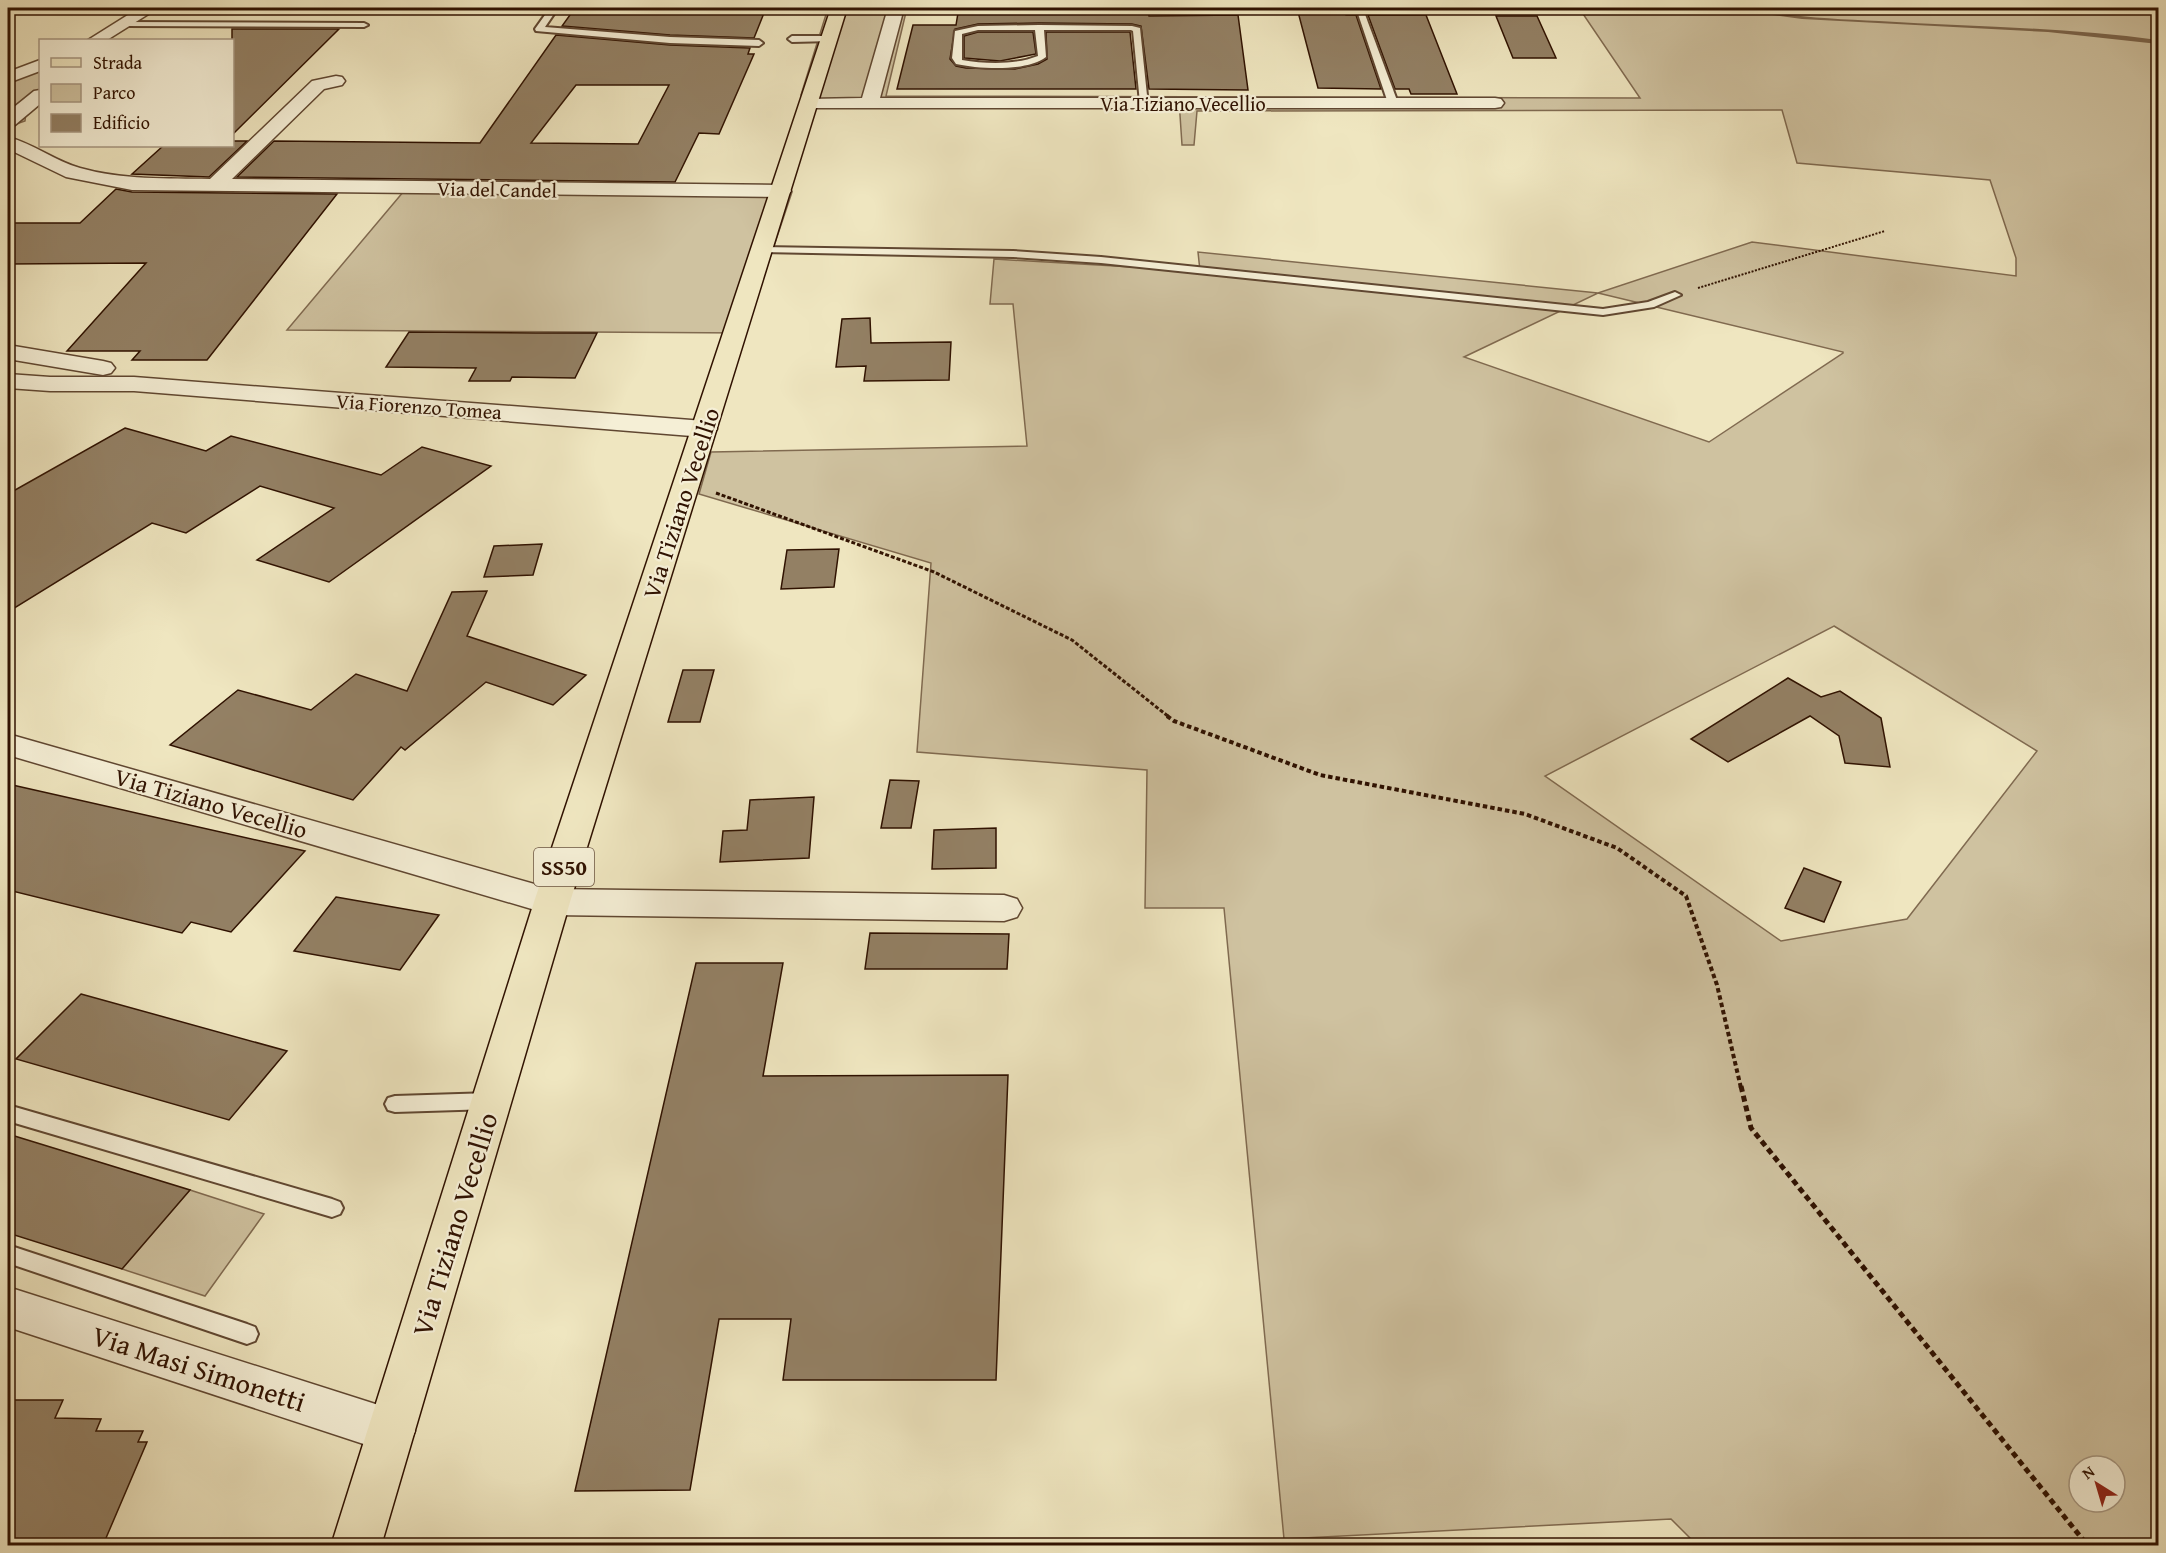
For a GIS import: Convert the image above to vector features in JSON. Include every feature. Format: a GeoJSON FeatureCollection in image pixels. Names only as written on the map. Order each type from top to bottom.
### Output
{"type":"FeatureCollection","features":[{"type":"Feature","properties":{"kind":"main road","name":"Via Tiziano Vecellio"},"geometry":{"type":"LineString","coordinates":[[356,1545],[552,902],[839,8]]}},
{"type":"Feature","properties":{"kind":"street"},"geometry":{"type":"LineString","coordinates":[[98,39],[150,8]]}},
{"type":"Feature","properties":{"kind":"street"},"geometry":{"type":"LineString","coordinates":[[870,104],[896,8]]}},
{"type":"Feature","properties":{"kind":"street"},"geometry":{"type":"LineString","coordinates":[[8,78],[39,65]]}},
{"type":"Feature","properties":{"kind":"street"},"geometry":{"type":"LineString","coordinates":[[214,186],[318,85],[336,81]]}},
{"type":"Feature","properties":{"kind":"street"},"geometry":{"type":"LineString","coordinates":[[8,122],[39,96]]}},
{"type":"Feature","properties":{"kind":"street","name":"Via Tiziano Vecellio"},"geometry":{"type":"LineString","coordinates":[[809,104],[1495,103]]}},
{"type":"Feature","properties":{"kind":"street"},"geometry":{"type":"LineString","coordinates":[[274,128],[305,128]]}},
{"type":"Feature","properties":{"kind":"street","name":"Via del Candel"},"geometry":{"type":"LineString","coordinates":[[8,143],[22,147],[73,173],[132,184],[781,191]]}},
{"type":"Feature","properties":{"kind":"street","name":"Via Fiorenzo Tomea"},"geometry":{"type":"LineString","coordinates":[[8,352],[101,368],[134,384]]}},
{"type":"Feature","properties":{"kind":"street","name":"Via Fiorenzo Tomea"},"geometry":{"type":"LineString","coordinates":[[8,381],[50,384],[134,384],[704,429]]}},
{"type":"Feature","properties":{"kind":"street","name":"Via Tiziano Vecellio"},"geometry":{"type":"LineString","coordinates":[[8,744],[552,902]]}},
{"type":"Feature","properties":{"kind":"street"},"geometry":{"type":"LineString","coordinates":[[552,902],[1004,908]]}},
{"type":"Feature","properties":{"kind":"street","name":"Via Masi Simonetti"},"geometry":{"type":"LineString","coordinates":[[8,1307],[391,1431]]}},
{"type":"Feature","properties":{"kind":"lane"},"geometry":{"type":"LineString","coordinates":[[554,8],[538,28],[670,40],[759,43]]}},
{"type":"Feature","properties":{"kind":"lane"},"geometry":{"type":"LineString","coordinates":[[1359,9],[1393,103]]}},
{"type":"Feature","properties":{"kind":"lane"},"geometry":{"type":"LineString","coordinates":[[126,24],[364,26]]}},
{"type":"Feature","properties":{"kind":"lane"},"geometry":{"type":"LineString","coordinates":[[1039,27],[1042,57],[1036,60],[1020,64],[968,65],[959,62],[956,58],[958,33],[978,28],[1039,27],[1124,27],[1137,30],[1145,103]]}},
{"type":"Feature","properties":{"kind":"lane"},"geometry":{"type":"LineString","coordinates":[[792,39],[829,39]]}},
{"type":"Feature","properties":{"kind":"lane"},"geometry":{"type":"LineString","coordinates":[[762,250],[1013,254],[1101,260],[1604,312],[1650,305],[1675,295]]}},
{"type":"Feature","properties":{"kind":"lane"},"geometry":{"type":"LineString","coordinates":[[395,1104],[491,1101]]}},
{"type":"Feature","properties":{"kind":"lane"},"geometry":{"type":"LineString","coordinates":[[8,1113],[332,1208]]}},
{"type":"Feature","properties":{"kind":"lane"},"geometry":{"type":"LineString","coordinates":[[8,1254],[247,1334]]}},
{"type":"Feature","properties":{"kind":"path"},"geometry":{"type":"LineString","coordinates":[[1675,295],[1885,231]]}},
{"type":"Feature","properties":{"kind":"path"},"geometry":{"type":"LineString","coordinates":[[687,482],[934,572],[1072,640],[1174,721],[1320,775],[1525,814],[1617,848],[1686,896],[1717,985],[1751,1128],[2088,1545]]}},
{"type":"Feature","properties":{"kind":"green space"},"geometry":{"type":"Polygon","coordinates":[[[828,8],[907,8],[886,96],[1640,98],[1579,8],[2158,8],[2158,1545],[1697,1545],[1671,1519],[1284,1539],[1224,908],[1145,908],[1147,770],[917,752],[931,563],[699,494],[711,452],[1027,446],[1013,304],[990,304],[994,259],[1200,271],[1198,252],[1598,293],[1752,242],[2016,276],[2016,258],[1990,180],[1797,163],[1782,110],[1197,111],[1194,145],[1182,145],[1179,100],[823,99],[801,95],[828,8]],[[1598,293],[1464,357],[1709,442],[1843,352],[1598,293]],[[1834,626],[1545,776],[1781,941],[1907,919],[2037,751],[1834,626]]]}},
{"type":"Feature","properties":{"kind":"green space"},"geometry":{"type":"Polygon","coordinates":[[[39,68],[39,102],[26,112],[25,121],[8,127],[8,71],[31,72],[39,68]]]}},
{"type":"Feature","properties":{"kind":"green space"},"geometry":{"type":"Polygon","coordinates":[[[404,191],[792,192],[745,333],[287,330],[404,191]]]}},
{"type":"Feature","properties":{"kind":"green space"},"geometry":{"type":"Polygon","coordinates":[[[190,1190],[264,1214],[205,1296],[122,1269],[190,1190]]]}},
{"type":"Feature","properties":{"kind":"building"},"geometry":{"type":"Polygon","coordinates":[[[575,8],[766,8],[754,38],[670,35],[562,26],[575,8]]]}},
{"type":"Feature","properties":{"kind":"building"},"geometry":{"type":"Polygon","coordinates":[[[1088,8],[1147,8],[1149,16],[1238,15],[1248,90],[1149,89],[1141,26],[1039,23],[978,24],[955,29],[950,59],[956,66],[966,68],[1015,69],[1038,64],[1047,59],[1046,32],[1130,32],[1136,89],[897,89],[913,25],[956,25],[958,13],[1088,13],[1088,8]]]}},
{"type":"Feature","properties":{"kind":"building"},"geometry":{"type":"Polygon","coordinates":[[[1297,8],[1344,8],[1346,15],[1356,15],[1381,89],[1318,88],[1297,8]]]}},
{"type":"Feature","properties":{"kind":"building"},"geometry":{"type":"Polygon","coordinates":[[[1368,15],[1426,15],[1457,94],[1411,94],[1409,89],[1395,89],[1368,15]]]}},
{"type":"Feature","properties":{"kind":"building"},"geometry":{"type":"Polygon","coordinates":[[[1496,16],[1537,16],[1556,58],[1513,58],[1496,16]]]}},
{"type":"Feature","properties":{"kind":"building"},"geometry":{"type":"Polygon","coordinates":[[[232,29],[339,29],[234,133],[234,39],[232,39],[232,29]]]}},
{"type":"Feature","properties":{"kind":"building"},"geometry":{"type":"Polygon","coordinates":[[[978,32],[1033,32],[1036,54],[1000,61],[964,58],[964,36],[978,32]]]}},
{"type":"Feature","properties":{"kind":"building"},"geometry":{"type":"Polygon","coordinates":[[[556,35],[670,45],[750,48],[748,54],[754,54],[719,134],[699,133],[675,182],[237,177],[274,141],[480,143],[556,35]],[[576,85],[531,143],[638,144],[669,85],[576,85]]]}},
{"type":"Feature","properties":{"kind":"building"},"geometry":{"type":"Polygon","coordinates":[[[234,141],[247,141],[209,177],[132,174],[162,147],[234,147],[234,141]]]}},
{"type":"Feature","properties":{"kind":"building"},"geometry":{"type":"Polygon","coordinates":[[[116,189],[132,192],[337,194],[207,360],[132,360],[140,351],[67,351],[146,263],[8,264],[8,223],[80,223],[116,189]]]}},
{"type":"Feature","properties":{"kind":"building"},"geometry":{"type":"Polygon","coordinates":[[[870,318],[871,343],[951,342],[949,380],[864,381],[866,366],[836,367],[842,319],[870,318]]]}},
{"type":"Feature","properties":{"kind":"building"},"geometry":{"type":"Polygon","coordinates":[[[409,332],[597,333],[575,378],[512,377],[510,381],[469,381],[476,368],[386,367],[409,332]]]}},
{"type":"Feature","properties":{"kind":"building"},"geometry":{"type":"Polygon","coordinates":[[[125,428],[206,451],[231,436],[381,475],[422,447],[491,466],[329,582],[257,560],[334,508],[260,486],[186,533],[152,523],[8,612],[8,494],[125,428]]]}},
{"type":"Feature","properties":{"kind":"building"},"geometry":{"type":"Polygon","coordinates":[[[542,544],[533,575],[484,577],[494,546],[542,544]]]}},
{"type":"Feature","properties":{"kind":"building"},"geometry":{"type":"Polygon","coordinates":[[[839,549],[834,587],[781,589],[787,550],[839,549]]]}},
{"type":"Feature","properties":{"kind":"building"},"geometry":{"type":"Polygon","coordinates":[[[487,591],[467,636],[586,675],[553,705],[486,682],[405,750],[401,747],[353,800],[170,745],[238,690],[311,710],[356,674],[407,691],[452,592],[487,591]]]}},
{"type":"Feature","properties":{"kind":"building"},"geometry":{"type":"Polygon","coordinates":[[[683,670],[714,670],[700,722],[668,722],[683,670]]]}},
{"type":"Feature","properties":{"kind":"building"},"geometry":{"type":"Polygon","coordinates":[[[1788,678],[1821,697],[1840,691],[1881,718],[1890,767],[1845,763],[1839,736],[1810,716],[1728,762],[1691,739],[1788,678]]]}},
{"type":"Feature","properties":{"kind":"building"},"geometry":{"type":"Polygon","coordinates":[[[890,780],[919,781],[911,828],[881,828],[890,780]]]}},
{"type":"Feature","properties":{"kind":"building"},"geometry":{"type":"Polygon","coordinates":[[[8,784],[305,851],[231,932],[191,922],[182,933],[8,890],[8,784]]]}},
{"type":"Feature","properties":{"kind":"building"},"geometry":{"type":"Polygon","coordinates":[[[814,797],[809,858],[720,862],[723,831],[747,830],[750,800],[814,797]]]}},
{"type":"Feature","properties":{"kind":"building"},"geometry":{"type":"Polygon","coordinates":[[[996,828],[996,868],[932,869],[934,830],[996,828]]]}},
{"type":"Feature","properties":{"kind":"building"},"geometry":{"type":"Polygon","coordinates":[[[1804,868],[1841,882],[1824,922],[1785,908],[1804,868]]]}},
{"type":"Feature","properties":{"kind":"building"},"geometry":{"type":"Polygon","coordinates":[[[336,897],[439,915],[400,970],[294,951],[336,897]]]}},
{"type":"Feature","properties":{"kind":"building"},"geometry":{"type":"Polygon","coordinates":[[[870,933],[1009,934],[1007,969],[865,969],[870,933]]]}},
{"type":"Feature","properties":{"kind":"building"},"geometry":{"type":"Polygon","coordinates":[[[696,963],[783,963],[763,1076],[1008,1075],[996,1380],[783,1380],[791,1319],[719,1319],[690,1490],[575,1491],[696,963]]]}},
{"type":"Feature","properties":{"kind":"building"},"geometry":{"type":"Polygon","coordinates":[[[81,994],[287,1051],[229,1120],[16,1059],[81,994]]]}},
{"type":"Feature","properties":{"kind":"building"},"geometry":{"type":"Polygon","coordinates":[[[8,1134],[190,1190],[122,1269],[8,1233],[8,1134]]]}},
{"type":"Feature","properties":{"kind":"building"},"geometry":{"type":"Polygon","coordinates":[[[8,1400],[63,1400],[55,1418],[101,1419],[96,1431],[143,1431],[138,1442],[147,1442],[103,1545],[8,1545],[8,1400]]]}},
{"type":"Feature","properties":{"kind":"waterway"},"geometry":{"type":"LineString","coordinates":[[1742,8],[1817,19],[2048,30],[2158,42]]}}]}
